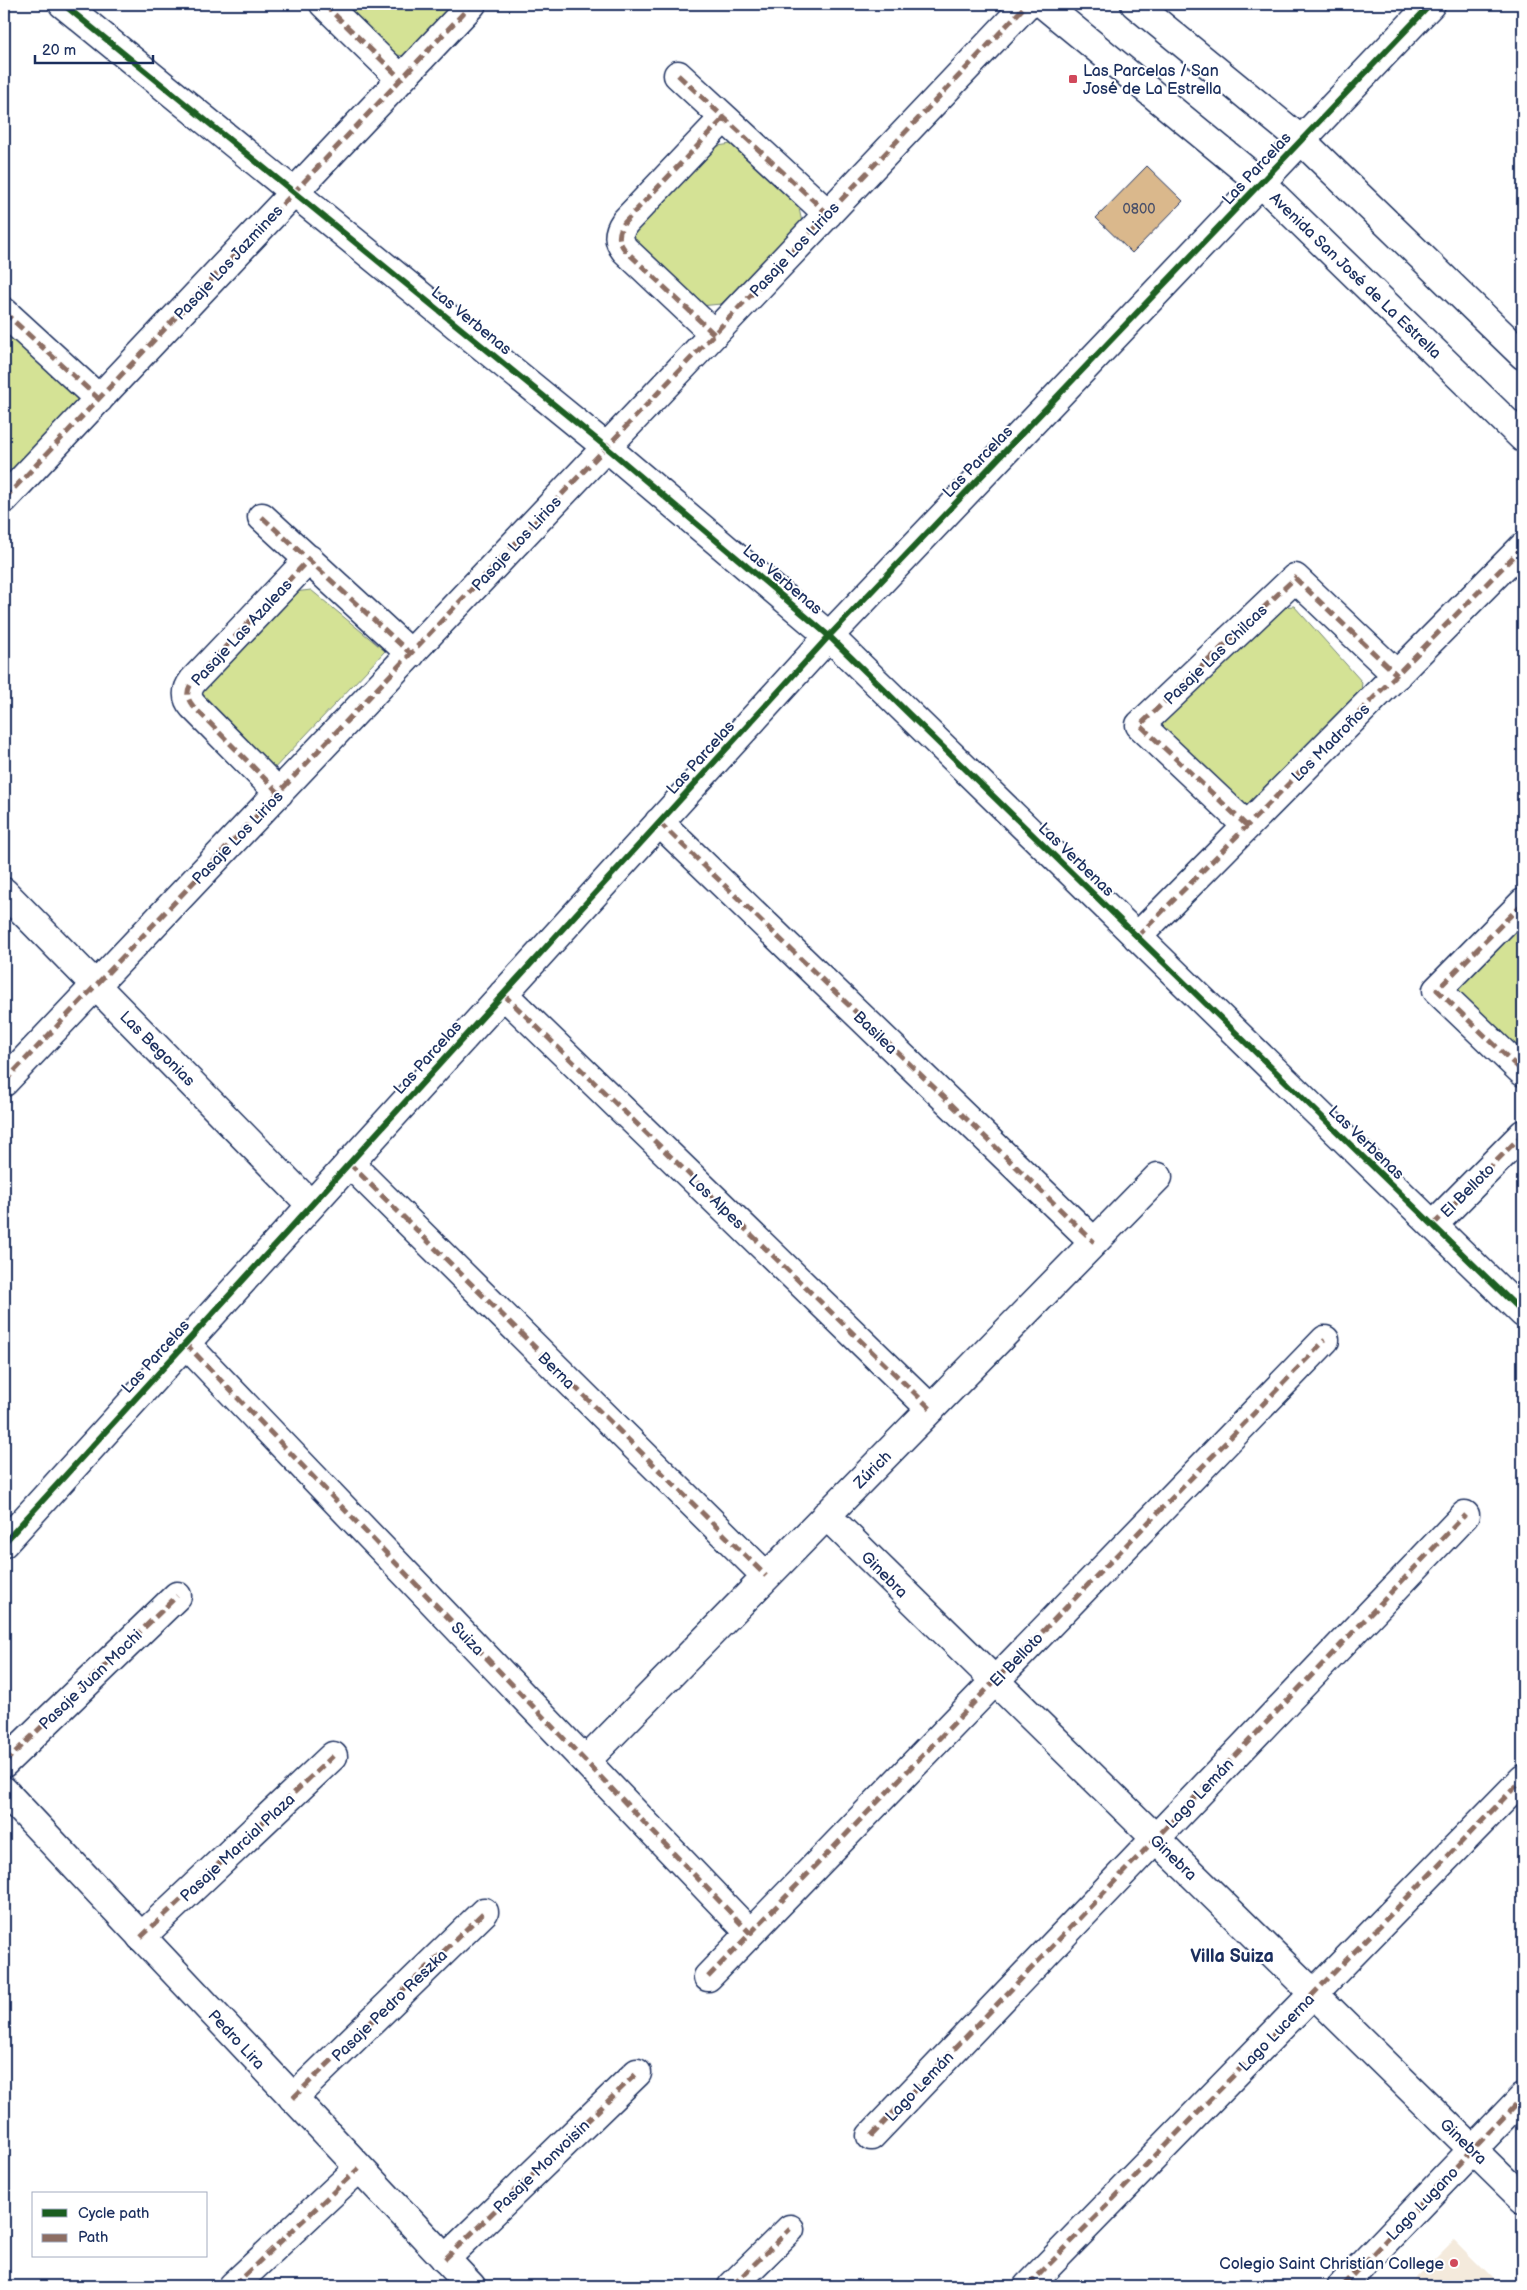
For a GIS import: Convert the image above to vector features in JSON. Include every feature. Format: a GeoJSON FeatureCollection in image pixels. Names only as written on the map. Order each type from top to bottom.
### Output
{"type":"FeatureCollection","features":[{"type":"Feature","properties":{"kind":"street","name":"Las Verbenas"},"geometry":{"type":"LineString","coordinates":[[63,4],[606,448],[829,636],[1523,1313]]}},
{"type":"Feature","properties":{"kind":"street"},"geometry":{"type":"LineString","coordinates":[[324,4],[401,79]]}},
{"type":"Feature","properties":{"kind":"street","name":"Pasaje Los Jazmines"},"geometry":{"type":"LineString","coordinates":[[4,499],[472,4]]}},
{"type":"Feature","properties":{"kind":"street","name":"Pasaje Los Lirios"},"geometry":{"type":"LineString","coordinates":[[4,1082],[1027,4]]}},
{"type":"Feature","properties":{"kind":"street","name":"Avenida San José de La Estrella"},"geometry":{"type":"LineString","coordinates":[[1043,4],[1261,183],[1523,438]]}},
{"type":"Feature","properties":{"kind":"street"},"geometry":{"type":"LineString","coordinates":[[1135,4],[1301,140],[1523,355]]}},
{"type":"Feature","properties":{"kind":"street","name":"Las Parcelas"},"geometry":{"type":"LineString","coordinates":[[4,1543],[829,636],[1431,4]]}},
{"type":"Feature","properties":{"kind":"street"},"geometry":{"type":"LineString","coordinates":[[678,75],[828,214]]}},
{"type":"Feature","properties":{"kind":"street"},"geometry":{"type":"LineString","coordinates":[[714,334],[625,250],[620,244],[619,236],[620,228],[625,222],[724,118]]}},
{"type":"Feature","properties":{"kind":"street"},"geometry":{"type":"LineString","coordinates":[[4,312],[99,399]]}},
{"type":"Feature","properties":{"kind":"street"},"geometry":{"type":"LineString","coordinates":[[262,516],[411,654]]}},
{"type":"Feature","properties":{"kind":"street","name":"Los Madroños"},"geometry":{"type":"LineString","coordinates":[[1137,937],[1523,547]]}},
{"type":"Feature","properties":{"kind":"street","name":"Pasaje Las Azaleas"},"geometry":{"type":"LineString","coordinates":[[279,793],[188,701],[187,694],[193,681],[309,559]]}},
{"type":"Feature","properties":{"kind":"street","name":"Pasaje Las Chilcas"},"geometry":{"type":"LineString","coordinates":[[1247,826],[1140,725],[1295,578],[1397,675]]}},
{"type":"Feature","properties":{"kind":"street","name":"Basilea"},"geometry":{"type":"LineString","coordinates":[[659,822],[1094,1242]]}},
{"type":"Feature","properties":{"kind":"street","name":"Las Begonias"},"geometry":{"type":"LineString","coordinates":[[4,892],[311,1205]]}},
{"type":"Feature","properties":{"kind":"street"},"geometry":{"type":"LineString","coordinates":[[1523,903],[1437,990],[1523,1072]]}},
{"type":"Feature","properties":{"kind":"street","name":"Los Alpes"},"geometry":{"type":"LineString","coordinates":[[503,994],[931,1409]]}},
{"type":"Feature","properties":{"kind":"street","name":"El Belloto"},"geometry":{"type":"LineString","coordinates":[[1433,1225],[1523,1134]]}},
{"type":"Feature","properties":{"kind":"street","name":"Berna"},"geometry":{"type":"LineString","coordinates":[[349,1163],[766,1576]]}},
{"type":"Feature","properties":{"kind":"street","name":"Zúrich"},"geometry":{"type":"LineString","coordinates":[[586,1761],[1158,1177]]}},
{"type":"Feature","properties":{"kind":"street","name":"El Belloto"},"geometry":{"type":"LineString","coordinates":[[708,1977],[1325,1340]]}},
{"type":"Feature","properties":{"kind":"street","name":"Suiza"},"geometry":{"type":"LineString","coordinates":[[185,1343],[750,1933]]}},
{"type":"Feature","properties":{"kind":"street","name":"Ginebra"},"geometry":{"type":"LineString","coordinates":[[826,1515],[1523,2199]]}},
{"type":"Feature","properties":{"kind":"street","name":"Lago Lemán"},"geometry":{"type":"LineString","coordinates":[[872,2136],[1465,1516]]}},
{"type":"Feature","properties":{"kind":"street","name":"Pasaje Juan Mochi"},"geometry":{"type":"LineString","coordinates":[[4,1763],[177,1596]]}},
{"type":"Feature","properties":{"kind":"street","name":"Pasaje Marcial Plaza"},"geometry":{"type":"LineString","coordinates":[[141,1937],[333,1756]]}},
{"type":"Feature","properties":{"kind":"street","name":"Lago Lucerna"},"geometry":{"type":"LineString","coordinates":[[1028,2286],[1523,1779]]}},
{"type":"Feature","properties":{"kind":"street","name":"Pedro Lira"},"geometry":{"type":"LineString","coordinates":[[4,1791],[470,2286]]}},
{"type":"Feature","properties":{"kind":"street","name":"Pasaje Pedro Reszka"},"geometry":{"type":"LineString","coordinates":[[293,2098],[484,1912]]}},
{"type":"Feature","properties":{"kind":"street","name":"Pasaje Monvoisin"},"geometry":{"type":"LineString","coordinates":[[445,2259],[637,2073]]}},
{"type":"Feature","properties":{"kind":"street","name":"Lago Lugano"},"geometry":{"type":"LineString","coordinates":[[1342,2286],[1523,2098]]}},
{"type":"Feature","properties":{"kind":"street"},"geometry":{"type":"LineString","coordinates":[[233,2286],[360,2168]]}},
{"type":"Feature","properties":{"kind":"street"},"geometry":{"type":"LineString","coordinates":[[732,2286],[790,2229]]}},
{"type":"Feature","properties":{"kind":"shaded area","name":"Colegio Saint Christian College"},"geometry":{"type":"Polygon","coordinates":[[[1454,2240],[1500,2286],[1408,2286],[1454,2240]]]}},
{"type":"Feature","properties":{"kind":"green space"},"geometry":{"type":"Polygon","coordinates":[[[338,4],[459,4],[409,56],[394,55],[338,4]]]}},
{"type":"Feature","properties":{"kind":"green space"},"geometry":{"type":"Polygon","coordinates":[[[731,144],[798,204],[802,222],[721,304],[700,306],[633,244],[632,227],[704,148],[731,144]]]}},
{"type":"Feature","properties":{"kind":"green space"},"geometry":{"type":"Polygon","coordinates":[[[4,319],[83,394],[4,478],[4,319]]]}},
{"type":"Feature","properties":{"kind":"green space"},"geometry":{"type":"Polygon","coordinates":[[[311,590],[385,651],[270,773],[198,701],[198,684],[294,592],[311,590]]]}},
{"type":"Feature","properties":{"kind":"green space"},"geometry":{"type":"Polygon","coordinates":[[[1294,606],[1362,682],[1360,702],[1257,808],[1240,810],[1157,730],[1157,711],[1263,608],[1294,606]]]}},
{"type":"Feature","properties":{"kind":"green space"},"geometry":{"type":"Polygon","coordinates":[[[1523,924],[1523,1059],[1456,992],[1523,924]]]}},
{"type":"Feature","properties":{"kind":"building"},"geometry":{"type":"Polygon","coordinates":[[[1147,166],[1183,201],[1132,253],[1096,218],[1147,166]]]}},
{"type":"Feature","properties":{"kind":"marked path"},"geometry":{"type":"LineString","coordinates":[[324,4],[401,79]]}},
{"type":"Feature","properties":{"kind":"marked path"},"geometry":{"type":"LineString","coordinates":[[4,499],[472,4]]}},
{"type":"Feature","properties":{"kind":"marked path"},"geometry":{"type":"LineString","coordinates":[[4,1082],[1027,4]]}},
{"type":"Feature","properties":{"kind":"marked path"},"geometry":{"type":"LineString","coordinates":[[678,75],[828,214]]}},
{"type":"Feature","properties":{"kind":"marked path"},"geometry":{"type":"LineString","coordinates":[[714,334],[625,250],[619,236],[625,222],[724,118]]}},
{"type":"Feature","properties":{"kind":"marked path"},"geometry":{"type":"LineString","coordinates":[[4,312],[99,399]]}},
{"type":"Feature","properties":{"kind":"marked path"},"geometry":{"type":"LineString","coordinates":[[262,517],[411,654]]}},
{"type":"Feature","properties":{"kind":"marked path"},"geometry":{"type":"LineString","coordinates":[[1137,937],[1523,547]]}},
{"type":"Feature","properties":{"kind":"marked path"},"geometry":{"type":"LineString","coordinates":[[279,793],[193,706],[189,700],[188,691],[193,681],[309,559]]}},
{"type":"Feature","properties":{"kind":"marked path"},"geometry":{"type":"LineString","coordinates":[[1247,826],[1140,725],[1295,578],[1397,675]]}},
{"type":"Feature","properties":{"kind":"marked path"},"geometry":{"type":"LineString","coordinates":[[659,822],[1094,1242]]}},
{"type":"Feature","properties":{"kind":"marked path"},"geometry":{"type":"LineString","coordinates":[[1523,903],[1437,990],[1523,1072]]}},
{"type":"Feature","properties":{"kind":"marked path"},"geometry":{"type":"LineString","coordinates":[[503,994],[931,1409]]}},
{"type":"Feature","properties":{"kind":"marked path"},"geometry":{"type":"LineString","coordinates":[[1433,1225],[1523,1134]]}},
{"type":"Feature","properties":{"kind":"marked path"},"geometry":{"type":"LineString","coordinates":[[349,1163],[766,1576]]}},
{"type":"Feature","properties":{"kind":"marked path"},"geometry":{"type":"LineString","coordinates":[[708,1977],[1325,1340]]}},
{"type":"Feature","properties":{"kind":"marked path"},"geometry":{"type":"LineString","coordinates":[[185,1343],[750,1933]]}},
{"type":"Feature","properties":{"kind":"marked path"},"geometry":{"type":"LineString","coordinates":[[871,2136],[1465,1515]]}},
{"type":"Feature","properties":{"kind":"marked path"},"geometry":{"type":"LineString","coordinates":[[4,1763],[177,1596]]}},
{"type":"Feature","properties":{"kind":"marked path"},"geometry":{"type":"LineString","coordinates":[[141,1937],[333,1756]]}},
{"type":"Feature","properties":{"kind":"marked path"},"geometry":{"type":"LineString","coordinates":[[1028,2286],[1523,1779]]}},
{"type":"Feature","properties":{"kind":"marked path"},"geometry":{"type":"LineString","coordinates":[[293,2098],[484,1912]]}},
{"type":"Feature","properties":{"kind":"marked path"},"geometry":{"type":"LineString","coordinates":[[445,2259],[637,2073]]}},
{"type":"Feature","properties":{"kind":"marked path"},"geometry":{"type":"LineString","coordinates":[[1342,2286],[1523,2097]]}},
{"type":"Feature","properties":{"kind":"marked path"},"geometry":{"type":"LineString","coordinates":[[233,2286],[359,2168]]}},
{"type":"Feature","properties":{"kind":"marked path"},"geometry":{"type":"LineString","coordinates":[[732,2286],[790,2229]]}},
{"type":"Feature","properties":{"kind":"cycle path"},"geometry":{"type":"LineString","coordinates":[[63,4],[606,447],[829,636],[1523,1313]]}},
{"type":"Feature","properties":{"kind":"cycle path"},"geometry":{"type":"LineString","coordinates":[[4,1543],[829,636],[1431,4]]}},
{"type":"Feature","properties":{"kind":"place","name":"Las Parcelas / San José de La Estrella"},"geometry":{"type":"Point","coordinates":[1073,79]}},
{"type":"Feature","properties":{"kind":"place","name":"Colegio Saint Christian College"},"geometry":{"type":"Point","coordinates":[1454,2263]}},
{"type":"Feature","properties":{"kind":"district","name":"Villa Suiza"},"geometry":{"type":"Point","coordinates":[1232,1956]}}]}
